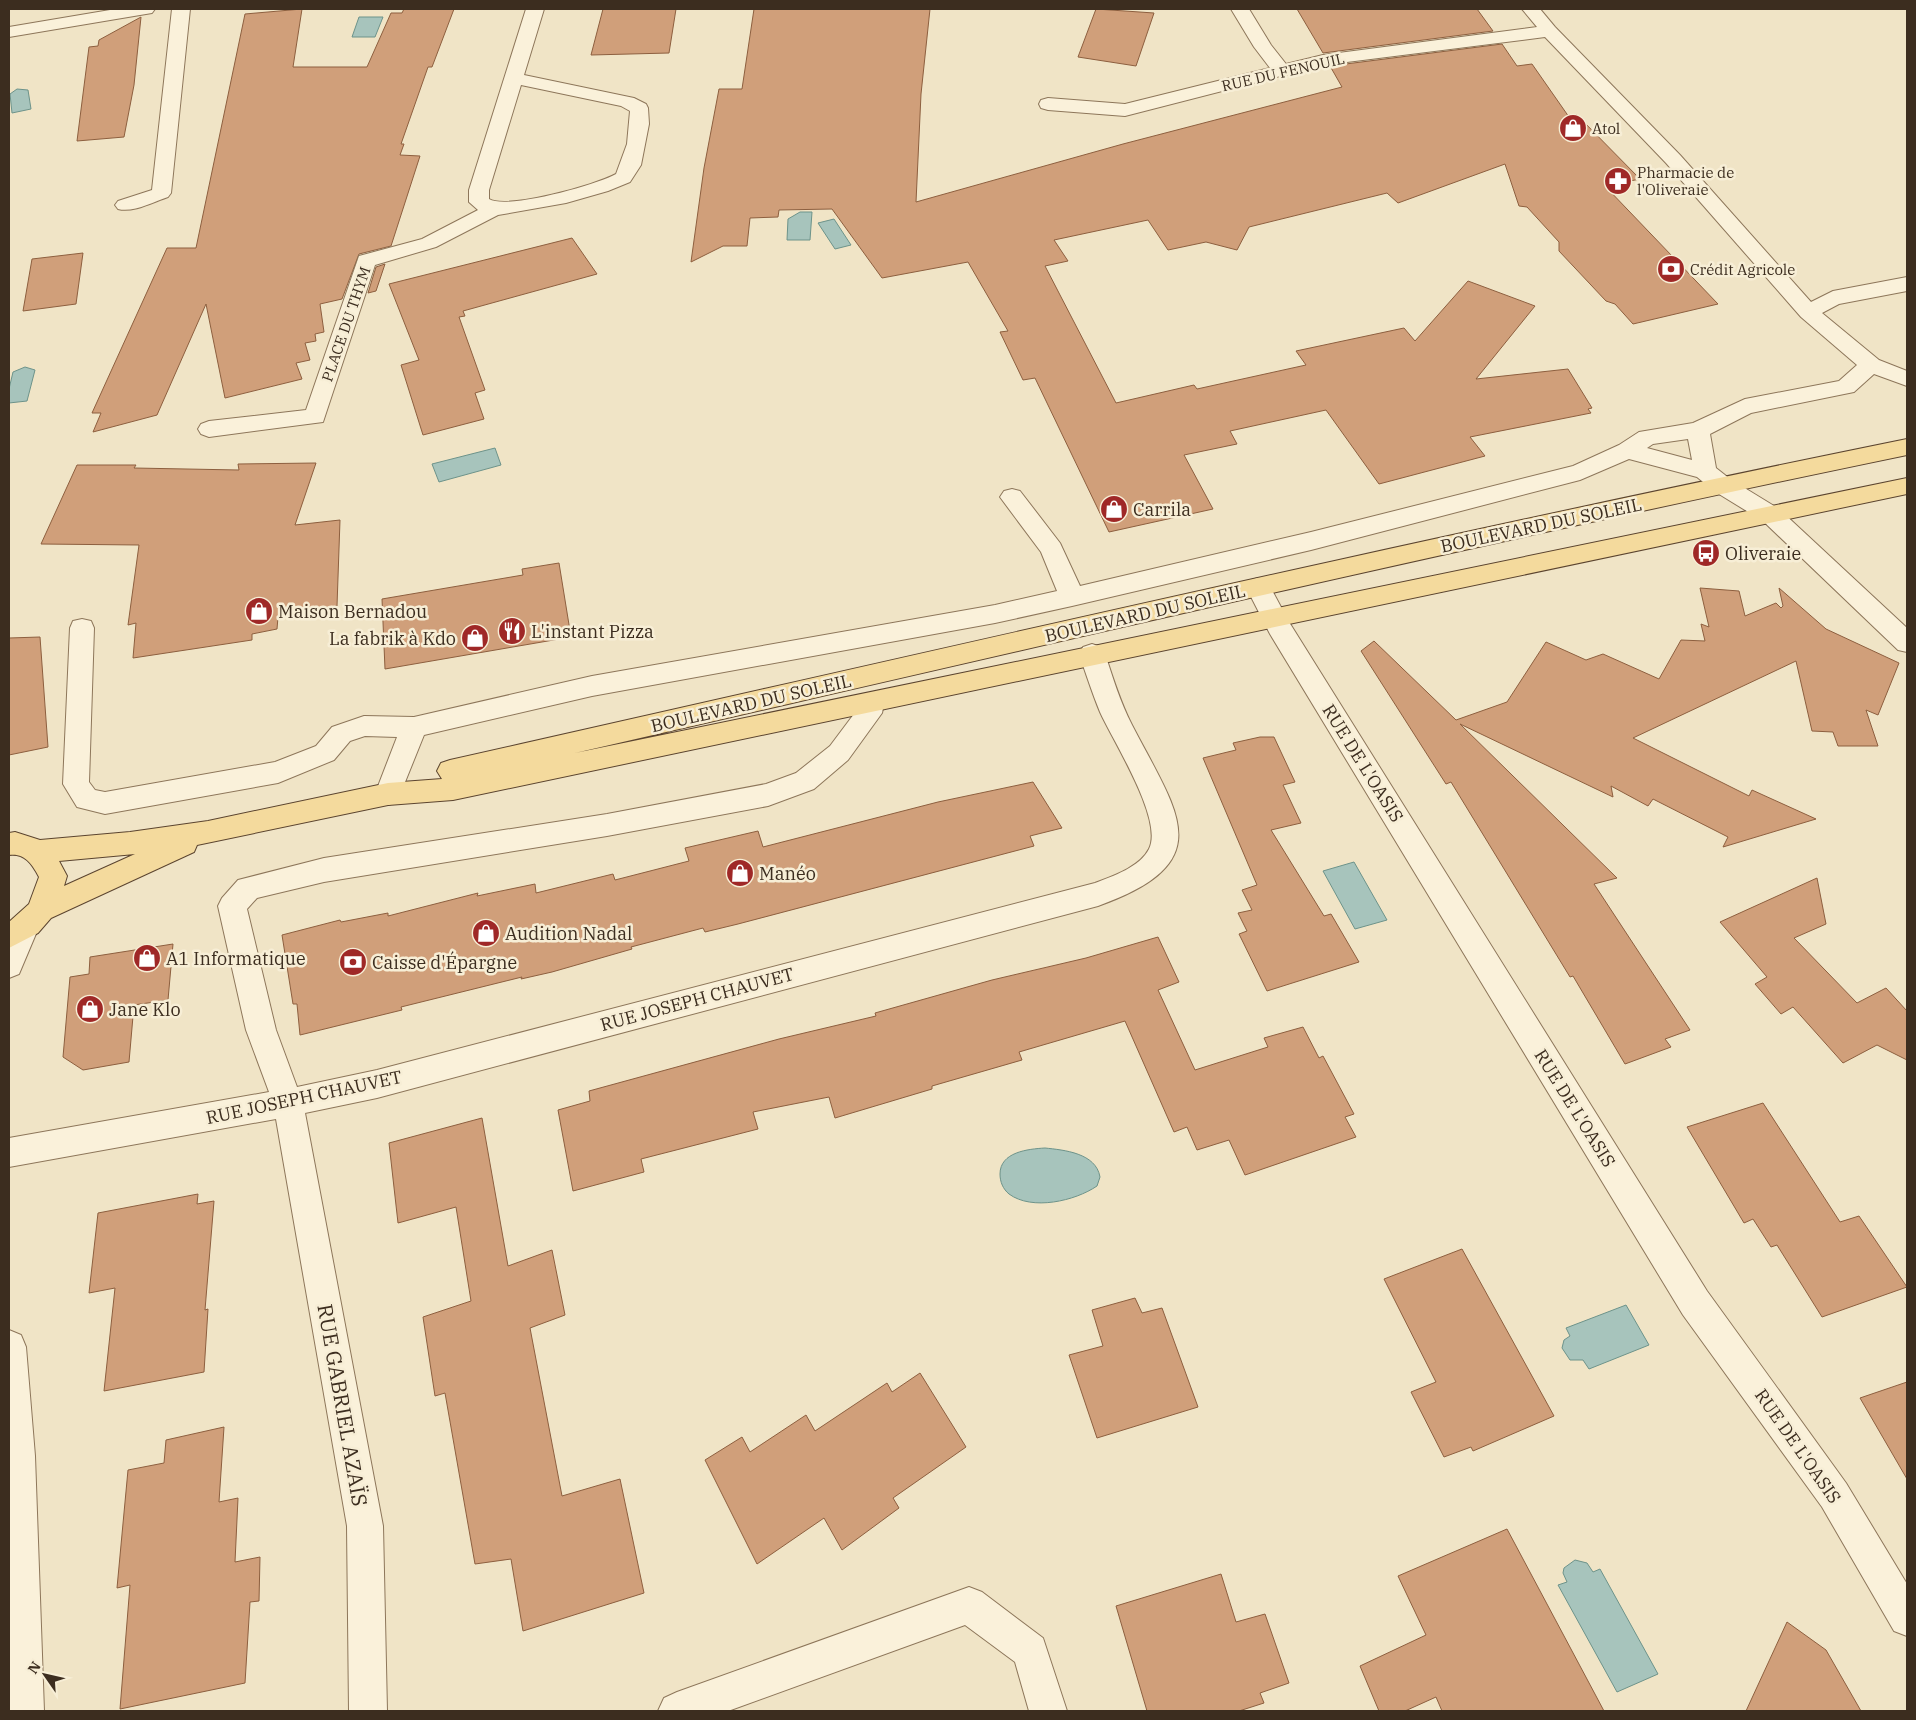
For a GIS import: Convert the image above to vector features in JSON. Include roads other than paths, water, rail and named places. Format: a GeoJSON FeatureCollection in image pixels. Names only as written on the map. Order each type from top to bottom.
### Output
{"type":"FeatureCollection","features":[{"type":"Feature","properties":{"kind":"main road","name":"BOULEVARD DU SOLEIL"},"geometry":{"type":"LineString","coordinates":[[388,794],[452,770],[1258,587],[1714,478],[1907,448]]}},
{"type":"Feature","properties":{"kind":"main road","name":"BOULEVARD DU SOLEIL"},"geometry":{"type":"LineString","coordinates":[[39,852],[130,844],[208,832],[388,794],[453,789],[871,703],[1092,654],[1275,618],[1907,486]]}},
{"type":"Feature","properties":{"kind":"main road","name":"BOULEVARD DU SOLEIL"},"geometry":{"type":"LineString","coordinates":[[44,908],[208,832]]}},
{"type":"Feature","properties":{"kind":"main road"},"geometry":{"type":"LineString","coordinates":[[9,844],[15,843],[39,852],[53,876],[44,908],[16,932]]}},
{"type":"Feature","properties":{"kind":"street"},"geometry":{"type":"LineString","coordinates":[[9,32],[146,9]]}},
{"type":"Feature","properties":{"kind":"street"},"geometry":{"type":"LineString","coordinates":[[125,206],[161,193],[181,9]]}},
{"type":"Feature","properties":{"kind":"street"},"geometry":{"type":"LineString","coordinates":[[493,210],[479,202],[479,190],[535,9]]}},
{"type":"Feature","properties":{"kind":"street"},"geometry":{"type":"LineString","coordinates":[[1240,9],[1263,47],[1282,70]]}},
{"type":"Feature","properties":{"kind":"street"},"geometry":{"type":"LineString","coordinates":[[1531,9],[1549,31],[1673,159],[1808,312],[1846,346],[1871,365],[1907,379]]}},
{"type":"Feature","properties":{"kind":"street","name":"RUE DU FENOUIL"},"geometry":{"type":"LineString","coordinates":[[1048,104],[1125,110],[1323,60],[1549,31]]}},
{"type":"Feature","properties":{"kind":"street","name":"PLACE DU THYM"},"geometry":{"type":"LineString","coordinates":[[210,429],[315,416],[366,261],[430,243],[493,210],[518,208],[606,186],[622,179],[631,169],[641,118],[639,108],[627,102],[515,74]]}},
{"type":"Feature","properties":{"kind":"street"},"geometry":{"type":"LineString","coordinates":[[1808,312],[1833,298],[1907,284]]}},
{"type":"Feature","properties":{"kind":"street"},"geometry":{"type":"LineString","coordinates":[[82,628],[76,784],[86,799],[104,803],[278,772],[325,753],[341,734],[364,726],[414,727],[592,686],[995,614],[1311,541],[1580,472],[1627,451],[1647,437],[1698,430],[1745,407],[1846,387],[1871,365]]}},
{"type":"Feature","properties":{"kind":"street"},"geometry":{"type":"LineString","coordinates":[[1698,430],[1714,478]]}},
{"type":"Feature","properties":{"kind":"street"},"geometry":{"type":"LineString","coordinates":[[1627,451],[1714,478],[1771,514],[1907,643]]}},
{"type":"Feature","properties":{"kind":"street"},"geometry":{"type":"LineString","coordinates":[[1012,497],[1052,549],[1072,597]]}},
{"type":"Feature","properties":{"kind":"street","name":"RUE DE L'OASIS"},"geometry":{"type":"LineString","coordinates":[[1258,587],[1275,618],[1695,1303],[1834,1495],[1907,1618]]}},
{"type":"Feature","properties":{"kind":"street","name":"RUE JOSEPH CHAUVET"},"geometry":{"type":"LineString","coordinates":[[9,1152],[288,1103],[377,1084],[1098,894],[1131,881],[1156,861],[1166,839],[1162,813],[1112,712],[1092,654]]}},
{"type":"Feature","properties":{"kind":"street","name":"RUE GABRIEL AZAÏS"},"geometry":{"type":"LineString","coordinates":[[368,1711],[365,1526],[288,1103],[261,1030],[232,906],[248,888],[324,870],[607,825],[768,795],[805,781],[839,753],[869,713],[871,703]]}},
{"type":"Feature","properties":{"kind":"street"},"geometry":{"type":"LineString","coordinates":[[388,794],[414,727]]}},
{"type":"Feature","properties":{"kind":"street"},"geometry":{"type":"LineString","coordinates":[[9,965],[16,932]]}},
{"type":"Feature","properties":{"kind":"street"},"geometry":{"type":"LineString","coordinates":[[9,1346],[25,1711]]}},
{"type":"Feature","properties":{"kind":"street"},"geometry":{"type":"LineString","coordinates":[[677,1711],[969,1605],[1030,1651],[1048,1711]]}},
{"type":"Feature","properties":{"kind":"water"},"geometry":{"type":"Polygon","coordinates":[[[359,17],[383,17],[375,37],[352,37],[359,17]]]}},
{"type":"Feature","properties":{"kind":"water"},"geometry":{"type":"Polygon","coordinates":[[[17,89],[28,90],[31,109],[12,113],[10,94],[17,89]]]}},
{"type":"Feature","properties":{"kind":"water"},"geometry":{"type":"Polygon","coordinates":[[[800,212],[812,212],[810,240],[787,240],[788,219],[800,212]]]}},
{"type":"Feature","properties":{"kind":"water"},"geometry":{"type":"Polygon","coordinates":[[[834,219],[851,245],[835,249],[818,223],[834,219]]]}},
{"type":"Feature","properties":{"kind":"water"},"geometry":{"type":"Polygon","coordinates":[[[25,367],[35,370],[27,401],[9,403],[9,389],[13,372],[25,367]]]}},
{"type":"Feature","properties":{"kind":"water"},"geometry":{"type":"Polygon","coordinates":[[[495,448],[501,465],[439,482],[432,464],[495,448]]]}},
{"type":"Feature","properties":{"kind":"water"},"geometry":{"type":"Polygon","coordinates":[[[1354,862],[1387,920],[1355,929],[1323,871],[1354,862]]]}},
{"type":"Feature","properties":{"kind":"water"},"geometry":{"type":"Polygon","coordinates":[[[1045,1148],[1070,1152],[1086,1158],[1097,1169],[1100,1177],[1097,1186],[1066,1200],[1053,1202],[1029,1202],[1009,1194],[1001,1183],[1000,1177],[1001,1167],[1005,1161],[1016,1153],[1045,1148]]]}},
{"type":"Feature","properties":{"kind":"water"},"geometry":{"type":"Polygon","coordinates":[[[1626,1305],[1649,1345],[1589,1369],[1583,1360],[1570,1360],[1562,1348],[1564,1340],[1570,1336],[1566,1328],[1626,1305]]]}},
{"type":"Feature","properties":{"kind":"water"},"geometry":{"type":"Polygon","coordinates":[[[1575,1560],[1587,1563],[1593,1572],[1600,1569],[1658,1674],[1617,1692],[1558,1585],[1567,1582],[1563,1573],[1564,1568],[1575,1560]]]}},
{"type":"Feature","properties":{"kind":"place","name":"Atol"},"geometry":{"type":"Point","coordinates":[1573,128]}},
{"type":"Feature","properties":{"kind":"place","name":"Pharmacie de l'Oliveraie"},"geometry":{"type":"Point","coordinates":[1618,181]}},
{"type":"Feature","properties":{"kind":"place","name":"Crédit Agricole"},"geometry":{"type":"Point","coordinates":[1671,269]}},
{"type":"Feature","properties":{"kind":"place","name":"Carrila"},"geometry":{"type":"Point","coordinates":[1114,509]}},
{"type":"Feature","properties":{"kind":"place","name":"Oliveraie"},"geometry":{"type":"Point","coordinates":[1706,553]}},
{"type":"Feature","properties":{"kind":"place","name":"Maison Bernadou"},"geometry":{"type":"Point","coordinates":[259,611]}},
{"type":"Feature","properties":{"kind":"place","name":"L'instant Pizza"},"geometry":{"type":"Point","coordinates":[512,631]}},
{"type":"Feature","properties":{"kind":"place","name":"La fabrik à Kdo"},"geometry":{"type":"Point","coordinates":[475,638]}},
{"type":"Feature","properties":{"kind":"place","name":"Manéo"},"geometry":{"type":"Point","coordinates":[740,873]}},
{"type":"Feature","properties":{"kind":"place","name":"Audition Nadal"},"geometry":{"type":"Point","coordinates":[486,933]}},
{"type":"Feature","properties":{"kind":"place","name":"A1 Informatique"},"geometry":{"type":"Point","coordinates":[147,958]}},
{"type":"Feature","properties":{"kind":"place","name":"Caisse d'Épargne"},"geometry":{"type":"Point","coordinates":[353,962]}},
{"type":"Feature","properties":{"kind":"place","name":"Jane Klo"},"geometry":{"type":"Point","coordinates":[90,1009]}}]}
